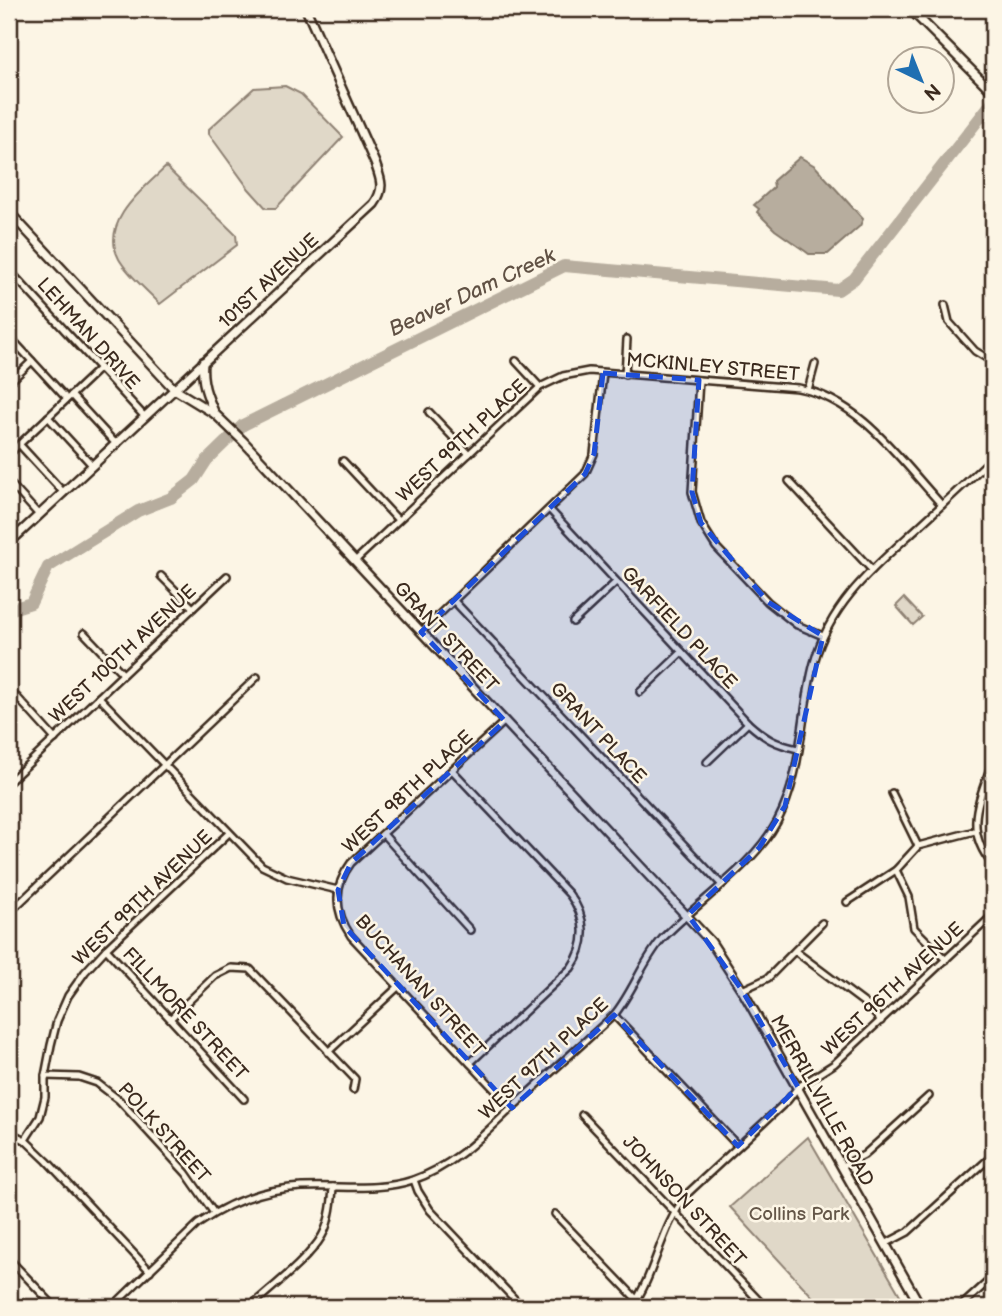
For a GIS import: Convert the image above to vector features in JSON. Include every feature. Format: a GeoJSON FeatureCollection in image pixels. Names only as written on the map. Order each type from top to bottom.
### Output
{"type":"FeatureCollection","features":[{"type":"Feature","properties":{"kind":"street","name":"101ST AVENUE"},"geometry":{"type":"LineString","coordinates":[[9,542],[374,204],[381,193],[375,163],[306,9]]}},
{"type":"Feature","properties":{"kind":"street"},"geometry":{"type":"LineString","coordinates":[[910,9],[993,92]]}},
{"type":"Feature","properties":{"kind":"street","name":"GRANT STREET"},"geometry":{"type":"LineString","coordinates":[[9,212],[174,389],[215,414],[229,427],[688,915]]}},
{"type":"Feature","properties":{"kind":"street","name":"LEHMAN DRIVE"},"geometry":{"type":"LineString","coordinates":[[9,269],[145,418]]}},
{"type":"Feature","properties":{"kind":"street"},"geometry":{"type":"LineString","coordinates":[[945,305],[949,322],[954,328],[975,351],[993,362]]}},
{"type":"Feature","properties":{"kind":"street"},"geometry":{"type":"LineString","coordinates":[[9,338],[116,444]]}},
{"type":"Feature","properties":{"kind":"street"},"geometry":{"type":"LineString","coordinates":[[625,375],[627,339]]}},
{"type":"Feature","properties":{"kind":"street"},"geometry":{"type":"LineString","coordinates":[[9,383],[32,361]]}},
{"type":"Feature","properties":{"kind":"street"},"geometry":{"type":"LineString","coordinates":[[516,361],[540,387]]}},
{"type":"Feature","properties":{"kind":"street"},"geometry":{"type":"LineString","coordinates":[[203,362],[205,391],[215,414]]}},
{"type":"Feature","properties":{"kind":"street"},"geometry":{"type":"LineString","coordinates":[[808,390],[816,364]]}},
{"type":"Feature","properties":{"kind":"street"},"geometry":{"type":"LineString","coordinates":[[9,454],[100,368]]}},
{"type":"Feature","properties":{"kind":"street","name":"WEST 99TH PLACE"},"geometry":{"type":"LineString","coordinates":[[355,561],[540,387],[553,379],[572,373],[603,373]]}},
{"type":"Feature","properties":{"kind":"street"},"geometry":{"type":"LineString","coordinates":[[421,632],[585,474],[594,454],[603,373]]}},
{"type":"Feature","properties":{"kind":"street","name":"MCKINLEY STREET"},"geometry":{"type":"LineString","coordinates":[[603,373],[808,390],[855,413],[942,505]]}},
{"type":"Feature","properties":{"kind":"street"},"geometry":{"type":"LineString","coordinates":[[699,380],[692,492],[701,523],[716,547],[768,602],[797,625],[823,636]]}},
{"type":"Feature","properties":{"kind":"street"},"geometry":{"type":"LineString","coordinates":[[429,412],[469,454]]}},
{"type":"Feature","properties":{"kind":"street"},"geometry":{"type":"LineString","coordinates":[[48,417],[93,466]]}},
{"type":"Feature","properties":{"kind":"street"},"geometry":{"type":"LineString","coordinates":[[19,444],[64,493]]}},
{"type":"Feature","properties":{"kind":"street","name":"WEST 97TH PLACE"},"geometry":{"type":"LineString","coordinates":[[112,1307],[198,1224],[248,1196],[276,1190],[370,1188],[414,1180],[444,1166],[459,1156],[614,1016],[655,948],[759,848],[776,825],[791,792],[814,664],[823,636],[838,608],[872,570],[993,457]]}},
{"type":"Feature","properties":{"kind":"street"},"geometry":{"type":"LineString","coordinates":[[343,461],[398,520]]}},
{"type":"Feature","properties":{"kind":"street"},"geometry":{"type":"LineString","coordinates":[[789,481],[872,570]]}},
{"type":"Feature","properties":{"kind":"street"},"geometry":{"type":"LineString","coordinates":[[9,482],[39,515]]}},
{"type":"Feature","properties":{"kind":"street","name":"GARFIELD PLACE"},"geometry":{"type":"LineString","coordinates":[[550,510],[748,723],[777,745],[798,749]]}},
{"type":"Feature","properties":{"kind":"street"},"geometry":{"type":"LineString","coordinates":[[161,576],[192,608]]}},
{"type":"Feature","properties":{"kind":"street","name":"WEST 100TH AVENUE"},"geometry":{"type":"LineString","coordinates":[[9,782],[227,576]]}},
{"type":"Feature","properties":{"kind":"street"},"geometry":{"type":"LineString","coordinates":[[573,622],[616,582]]}},
{"type":"Feature","properties":{"kind":"street","name":"GRANT PLACE"},"geometry":{"type":"LineString","coordinates":[[454,601],[721,884]]}},
{"type":"Feature","properties":{"kind":"street"},"geometry":{"type":"LineString","coordinates":[[84,633],[123,674]]}},
{"type":"Feature","properties":{"kind":"street"},"geometry":{"type":"LineString","coordinates":[[640,692],[682,652]]}},
{"type":"Feature","properties":{"kind":"street"},"geometry":{"type":"LineString","coordinates":[[9,913],[257,677]]}},
{"type":"Feature","properties":{"kind":"street"},"geometry":{"type":"LineString","coordinates":[[99,696],[262,866],[287,878],[338,890]]}},
{"type":"Feature","properties":{"kind":"street"},"geometry":{"type":"LineString","coordinates":[[17,697],[55,738]]}},
{"type":"Feature","properties":{"kind":"street","name":"WEST 98TH PLACE"},"geometry":{"type":"LineString","coordinates":[[338,890],[344,873],[352,863],[505,721]]}},
{"type":"Feature","properties":{"kind":"street"},"geometry":{"type":"LineString","coordinates":[[707,762],[748,723]]}},
{"type":"Feature","properties":{"kind":"street"},"geometry":{"type":"LineString","coordinates":[[993,760],[975,814],[975,831],[984,854],[993,865]]}},
{"type":"Feature","properties":{"kind":"street"},"geometry":{"type":"LineString","coordinates":[[452,770],[569,894],[582,916],[582,948],[571,968],[470,1063]]}},
{"type":"Feature","properties":{"kind":"street"},"geometry":{"type":"LineString","coordinates":[[892,793],[918,846]]}},
{"type":"Feature","properties":{"kind":"street"},"geometry":{"type":"LineString","coordinates":[[848,902],[895,870],[918,846],[975,831]]}},
{"type":"Feature","properties":{"kind":"street","name":"WEST 99TH AVENUE"},"geometry":{"type":"LineString","coordinates":[[25,1140],[40,1116],[45,1097],[45,1076],[57,1021],[68,996],[106,949],[229,833]]}},
{"type":"Feature","properties":{"kind":"street"},"geometry":{"type":"LineString","coordinates":[[383,834],[470,930]]}},
{"type":"Feature","properties":{"kind":"street"},"geometry":{"type":"LineString","coordinates":[[895,870],[909,897],[914,928],[946,960]]}},
{"type":"Feature","properties":{"kind":"street","name":"BUCHANAN STREET"},"geometry":{"type":"LineString","coordinates":[[338,890],[338,911],[344,926],[512,1108]]}},
{"type":"Feature","properties":{"kind":"street","name":"MERRILLVILLE ROAD"},"geometry":{"type":"LineString","coordinates":[[688,915],[742,990],[920,1307]]}},
{"type":"Feature","properties":{"kind":"street","name":"WEST 96TH AVENUE"},"geometry":{"type":"LineString","coordinates":[[632,1307],[674,1210],[688,1193],[788,1100],[798,1087],[834,1064],[993,915]]}},
{"type":"Feature","properties":{"kind":"street"},"geometry":{"type":"LineString","coordinates":[[742,990],[768,978],[822,923]]}},
{"type":"Feature","properties":{"kind":"street","name":"FILLMORE STREET"},"geometry":{"type":"LineString","coordinates":[[106,949],[244,1099]]}},
{"type":"Feature","properties":{"kind":"street"},"geometry":{"type":"LineString","coordinates":[[795,951],[867,1005],[881,1021]]}},
{"type":"Feature","properties":{"kind":"street"},"geometry":{"type":"LineString","coordinates":[[171,1018],[215,976],[231,968],[250,969],[355,1079],[353,1090]]}},
{"type":"Feature","properties":{"kind":"street"},"geometry":{"type":"LineString","coordinates":[[328,1052],[398,987]]}},
{"type":"Feature","properties":{"kind":"street"},"geometry":{"type":"LineString","coordinates":[[614,1016],[738,1146]]}},
{"type":"Feature","properties":{"kind":"street","name":"POLK STREET"},"geometry":{"type":"LineString","coordinates":[[45,1076],[79,1077],[97,1083],[119,1100],[186,1173],[214,1213]]}},
{"type":"Feature","properties":{"kind":"street"},"geometry":{"type":"LineString","coordinates":[[842,1166],[864,1155],[929,1096]]}},
{"type":"Feature","properties":{"kind":"street","name":"JOHNSON STREET"},"geometry":{"type":"LineString","coordinates":[[582,1115],[765,1307]]}},
{"type":"Feature","properties":{"kind":"street"},"geometry":{"type":"LineString","coordinates":[[9,1132],[25,1140],[150,1271]]}},
{"type":"Feature","properties":{"kind":"street"},"geometry":{"type":"LineString","coordinates":[[886,1244],[908,1232],[993,1155]]}},
{"type":"Feature","properties":{"kind":"street"},"geometry":{"type":"LineString","coordinates":[[414,1180],[430,1210],[522,1307]]}},
{"type":"Feature","properties":{"kind":"street"},"geometry":{"type":"LineString","coordinates":[[250,1307],[304,1257],[322,1236],[332,1206],[333,1187]]}},
{"type":"Feature","properties":{"kind":"street"},"geometry":{"type":"LineString","coordinates":[[555,1214],[644,1307]]}},
{"type":"Feature","properties":{"kind":"street"},"geometry":{"type":"LineString","coordinates":[[9,1259],[55,1307]]}},
{"type":"Feature","properties":{"kind":"street"},"geometry":{"type":"LineString","coordinates":[[960,1307],[993,1277]]}},
{"type":"Feature","properties":{"kind":"highlighted area"},"geometry":{"type":"Polygon","coordinates":[[[603,373],[699,380],[692,492],[701,523],[768,602],[823,636],[785,806],[759,848],[688,915],[742,990],[798,1087],[738,1146],[614,1015],[512,1108],[344,926],[338,890],[351,863],[505,721],[421,632],[585,474],[594,454],[603,373]]]}},
{"type":"Feature","properties":{"kind":"green space"},"geometry":{"type":"Polygon","coordinates":[[[285,86],[301,94],[343,137],[276,208],[266,208],[209,134],[209,129],[254,88],[285,86]]]}},
{"type":"Feature","properties":{"kind":"green space"},"geometry":{"type":"Polygon","coordinates":[[[166,167],[236,235],[237,245],[160,304],[132,277],[119,259],[114,245],[119,219],[127,207],[166,167]]]}},
{"type":"Feature","properties":{"kind":"green space"},"geometry":{"type":"Polygon","coordinates":[[[904,598],[922,617],[913,625],[896,606],[904,598]]]}},
{"type":"Feature","properties":{"kind":"green space","name":"Collins Park"},"geometry":{"type":"Polygon","coordinates":[[[808,1137],[907,1307],[822,1307],[730,1207],[808,1137]]]}},
{"type":"Feature","properties":{"kind":"shaded area"},"geometry":{"type":"Polygon","coordinates":[[[800,157],[815,166],[863,219],[860,226],[828,254],[809,254],[775,230],[757,212],[759,209],[754,205],[774,187],[773,181],[800,157]]]}},
{"type":"Feature","properties":{"kind":"waterway","name":"Beaver Dam Creek"},"geometry":{"type":"LineString","coordinates":[[9,610],[31,603],[48,567],[138,511],[171,498],[194,480],[207,460],[243,425],[564,266],[838,290],[854,279],[993,101]]}}]}
